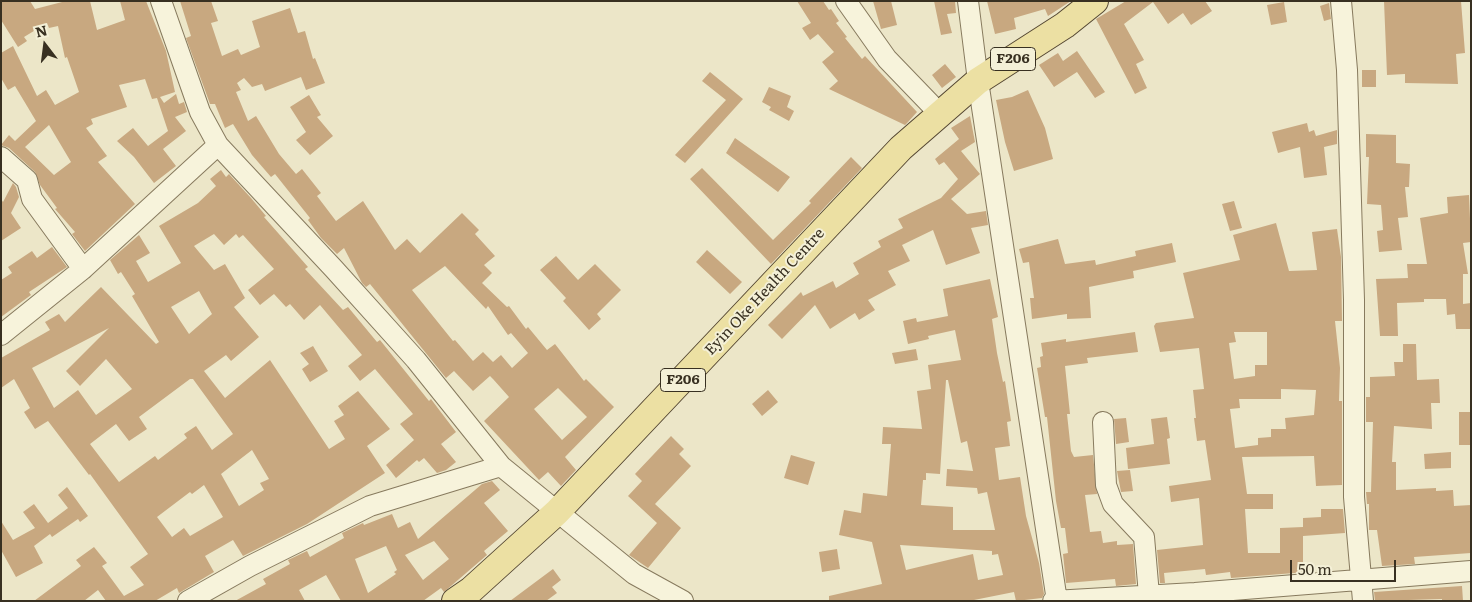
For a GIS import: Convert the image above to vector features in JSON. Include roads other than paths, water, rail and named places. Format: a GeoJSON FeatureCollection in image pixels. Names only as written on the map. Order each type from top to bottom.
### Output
{"type":"FeatureCollection","features":[{"type":"Feature","properties":{"kind":"main road","name":"F206"},"geometry":{"type":"LineString","coordinates":[[937,117],[978,81],[1065,25],[1095,1]]}},
{"type":"Feature","properties":{"kind":"main road","name":"Eyin Oke Health Centre"},"geometry":{"type":"LineString","coordinates":[[455,601],[471,590],[557,512],[902,148],[937,117]]}},
{"type":"Feature","properties":{"kind":"street"},"geometry":{"type":"LineString","coordinates":[[161,1],[200,112],[218,145],[410,353],[501,466],[634,574],[675,597]]}},
{"type":"Feature","properties":{"kind":"street"},"geometry":{"type":"LineString","coordinates":[[846,1],[887,59],[937,117]]}},
{"type":"Feature","properties":{"kind":"street"},"geometry":{"type":"LineString","coordinates":[[968,1],[978,81],[998,200],[1057,600]]}},
{"type":"Feature","properties":{"kind":"street"},"geometry":{"type":"LineString","coordinates":[[1341,1],[1347,70],[1354,300],[1354,497],[1363,601]]}},
{"type":"Feature","properties":{"kind":"street"},"geometry":{"type":"LineString","coordinates":[[1,335],[83,268],[218,145]]}},
{"type":"Feature","properties":{"kind":"street"},"geometry":{"type":"LineString","coordinates":[[1,157],[27,180],[32,199],[83,268]]}},
{"type":"Feature","properties":{"kind":"street"},"geometry":{"type":"LineString","coordinates":[[1102,422],[1106,485],[1113,504],[1144,537],[1149,595]]}},
{"type":"Feature","properties":{"kind":"street"},"geometry":{"type":"LineString","coordinates":[[188,601],[250,566],[370,506],[501,466]]}},
{"type":"Feature","properties":{"kind":"street"},"geometry":{"type":"LineString","coordinates":[[1053,601],[1471,571]]}}]}
